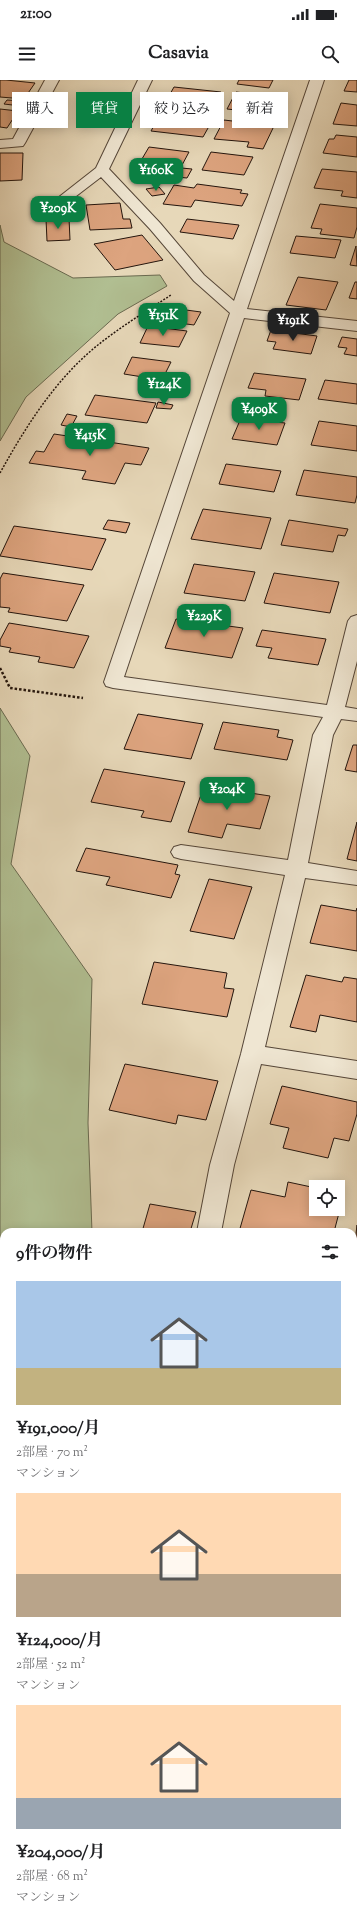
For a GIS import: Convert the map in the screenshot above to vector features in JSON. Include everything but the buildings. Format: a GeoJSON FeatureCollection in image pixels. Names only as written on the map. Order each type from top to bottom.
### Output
{"type":"FeatureCollection","features":[{"type":"Feature","properties":{"kind":"street"},"geometry":{"type":"LineString","coordinates":[[0,144],[18,143],[52,80]]}},
{"type":"Feature","properties":{"kind":"street"},"geometry":{"type":"LineString","coordinates":[[66,197],[102,170],[144,80]]}},
{"type":"Feature","properties":{"kind":"street"},"geometry":{"type":"LineString","coordinates":[[318,80],[113,682],[357,715]]}},
{"type":"Feature","properties":{"kind":"street"},"geometry":{"type":"LineString","coordinates":[[102,170],[155,226],[199,278],[239,312],[357,326]]}},
{"type":"Feature","properties":{"kind":"street"},"geometry":{"type":"LineString","coordinates":[[210,1228],[222,1165],[252,1054],[296,870],[323,735],[334,713],[357,621]]}},
{"type":"Feature","properties":{"kind":"street"},"geometry":{"type":"LineString","coordinates":[[181,852],[357,878]]}},
{"type":"Feature","properties":{"kind":"street"},"geometry":{"type":"LineString","coordinates":[[252,1054],[357,1070]]}},
{"type":"Feature","properties":{"kind":"path"},"geometry":{"type":"LineString","coordinates":[[0,473],[39,410],[62,379],[82,358],[122,329],[199,278]]}},
{"type":"Feature","properties":{"kind":"path"},"geometry":{"type":"LineString","coordinates":[[0,668],[10,688],[85,698],[113,682]]}},
{"type":"Feature","properties":{"kind":"green space"},"geometry":{"type":"Polygon","coordinates":[[[0,225],[4,242],[73,278],[160,275],[167,286],[118,314],[26,397],[0,441],[0,225]]]}},
{"type":"Feature","properties":{"kind":"green space"},"geometry":{"type":"Polygon","coordinates":[[[0,708],[30,756],[11,864],[92,979],[88,1123],[92,1228],[0,1228],[0,708]]]}}]}
